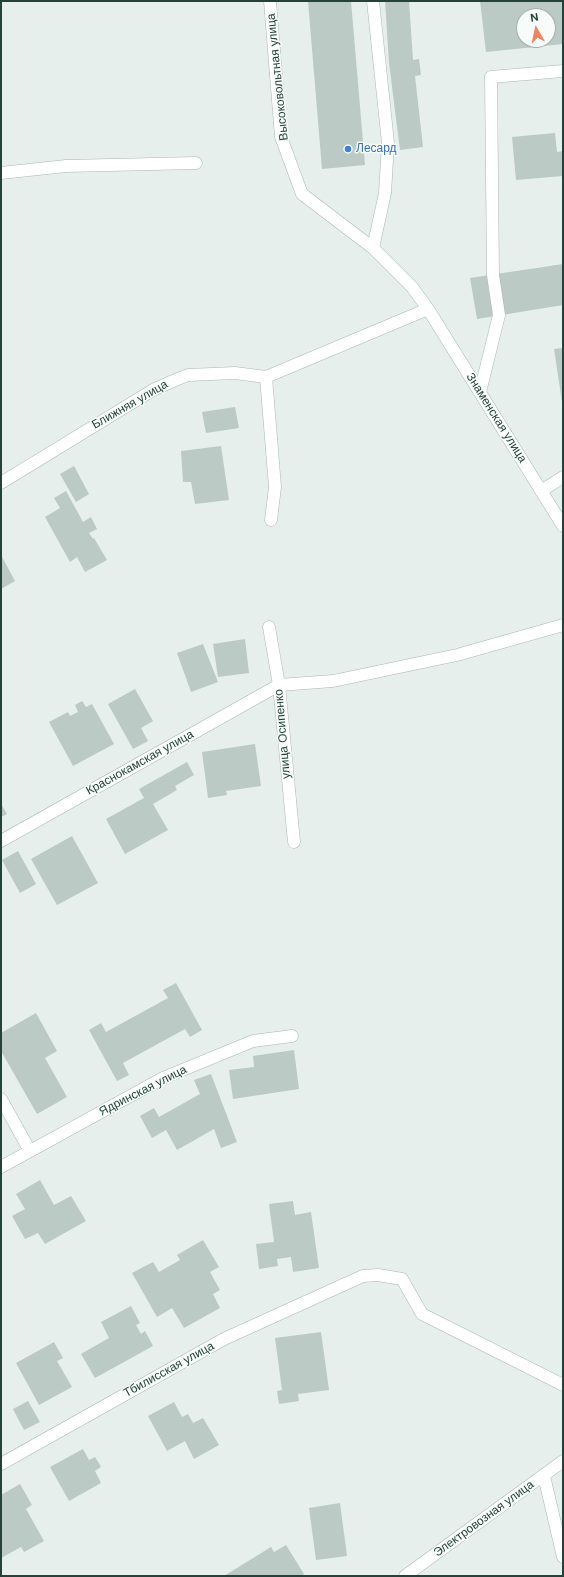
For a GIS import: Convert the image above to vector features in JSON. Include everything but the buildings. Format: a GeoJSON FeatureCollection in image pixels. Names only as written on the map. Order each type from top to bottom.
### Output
{"type":"FeatureCollection","features":[{"type":"Feature","properties":{"kind":"street","name":"Высоковольтная улица"},"geometry":{"type":"LineString","coordinates":[[270,1],[281,136],[302,194],[374,248],[412,287],[428,309]]}},
{"type":"Feature","properties":{"kind":"street"},"geometry":{"type":"LineString","coordinates":[[373,1],[388,143],[385,193],[374,248]]}},
{"type":"Feature","properties":{"kind":"street"},"geometry":{"type":"LineString","coordinates":[[480,392],[499,315],[493,274],[491,77],[563,71]]}},
{"type":"Feature","properties":{"kind":"street"},"geometry":{"type":"LineString","coordinates":[[1,173],[66,166],[196,163]]}},
{"type":"Feature","properties":{"kind":"street"},"geometry":{"type":"LineString","coordinates":[[271,520],[275,487],[266,378],[428,309]]}},
{"type":"Feature","properties":{"kind":"street","name":"Знаменская улица"},"geometry":{"type":"LineString","coordinates":[[428,309],[563,526]]}},
{"type":"Feature","properties":{"kind":"street","name":"Ближняя улица"},"geometry":{"type":"LineString","coordinates":[[1,483],[153,390],[173,380],[188,375],[235,373],[266,378]]}},
{"type":"Feature","properties":{"kind":"street"},"geometry":{"type":"LineString","coordinates":[[541,491],[563,477]]}},
{"type":"Feature","properties":{"kind":"street"},"geometry":{"type":"LineString","coordinates":[[279,685],[333,681],[457,655],[563,625]]}},
{"type":"Feature","properties":{"kind":"street","name":"улица Осипенко"},"geometry":{"type":"LineString","coordinates":[[269,627],[279,685],[294,842]]}},
{"type":"Feature","properties":{"kind":"street","name":"Краснокамская улица"},"geometry":{"type":"LineString","coordinates":[[1,842],[279,685]]}},
{"type":"Feature","properties":{"kind":"street","name":"Ядринская улица"},"geometry":{"type":"LineString","coordinates":[[1,1167],[163,1078],[253,1041],[292,1036]]}},
{"type":"Feature","properties":{"kind":"street"},"geometry":{"type":"LineString","coordinates":[[1,1099],[30,1151]]}},
{"type":"Feature","properties":{"kind":"street","name":"Тбилисская улица"},"geometry":{"type":"LineString","coordinates":[[1,1464],[224,1339],[363,1276],[378,1275],[402,1279],[422,1314],[563,1385]]}},
{"type":"Feature","properties":{"kind":"street","name":"Электровозная улица"},"geometry":{"type":"LineString","coordinates":[[405,1576],[563,1461]]}},
{"type":"Feature","properties":{"kind":"street"},"geometry":{"type":"LineString","coordinates":[[544,1476],[563,1557]]}},
{"type":"Feature","properties":{"kind":"place","name":"Лесард"},"geometry":{"type":"Point","coordinates":[348,149]}}]}
